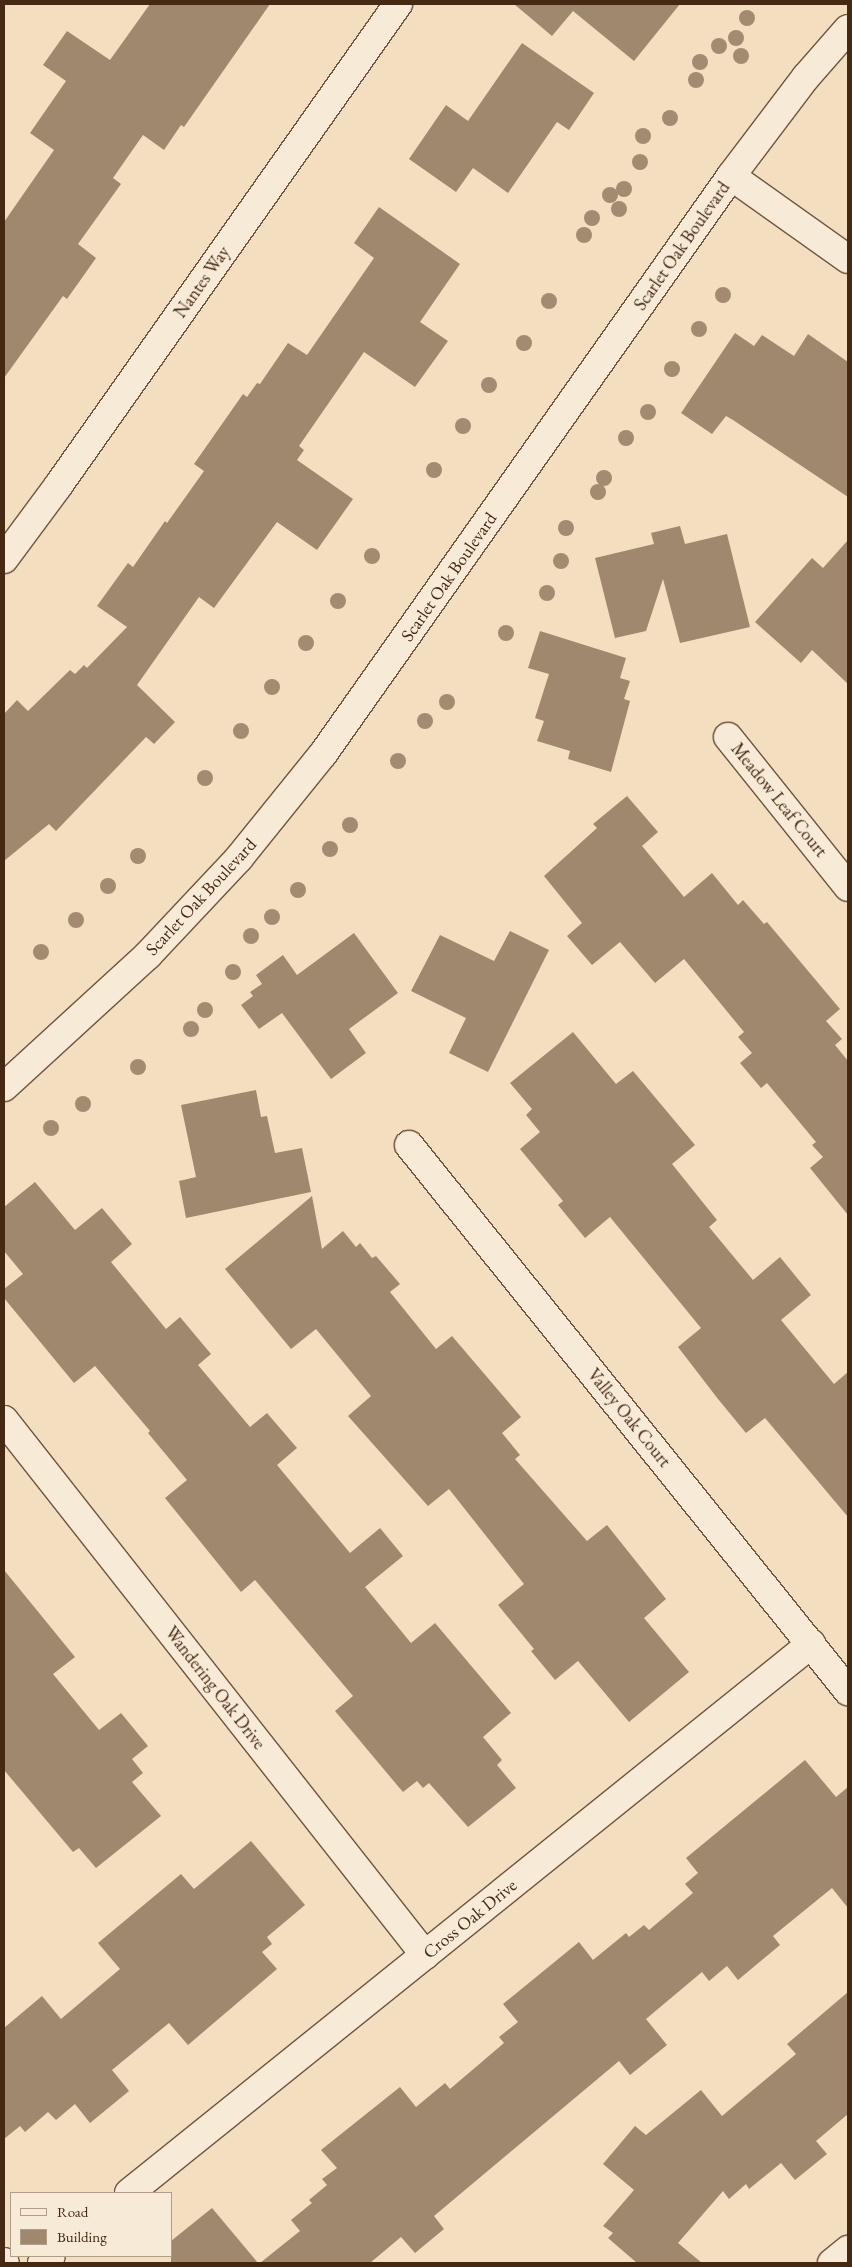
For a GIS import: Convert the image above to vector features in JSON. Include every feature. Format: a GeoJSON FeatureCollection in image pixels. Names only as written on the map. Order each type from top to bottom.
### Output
{"type":"FeatureCollection","features":[{"type":"Feature","properties":{"kind":"street","name":"Nantes Way"},"geometry":{"type":"LineString","coordinates":[[4,558],[58,486],[398,4]]}},
{"type":"Feature","properties":{"kind":"street","name":"Scarlet Oak Boulevard"},"geometry":{"type":"LineString","coordinates":[[4,1087],[148,955],[239,858],[324,754],[731,176],[806,77],[848,28]]}},
{"type":"Feature","properties":{"kind":"street"},"geometry":{"type":"LineString","coordinates":[[731,176],[848,259]]}},
{"type":"Feature","properties":{"kind":"street","name":"Meadow Leaf Court"},"geometry":{"type":"LineString","coordinates":[[728,737],[848,887]]}},
{"type":"Feature","properties":{"kind":"street","name":"Valley Oak Court"},"geometry":{"type":"LineString","coordinates":[[409,1145],[848,1691]]}},
{"type":"Feature","properties":{"kind":"street","name":"Wandering Oak Drive"},"geometry":{"type":"LineString","coordinates":[[4,1420],[425,1955]]}},
{"type":"Feature","properties":{"kind":"street","name":"Cross Oak Drive"},"geometry":{"type":"LineString","coordinates":[[130,2192],[811,1644]]}},
{"type":"Feature","properties":{"kind":"street"},"geometry":{"type":"LineString","coordinates":[[832,2263],[848,2250]]}},
{"type":"Feature","properties":{"kind":"building"},"geometry":{"type":"Polygon","coordinates":[[[150,4],[270,4],[184,127],[181,125],[164,150],[143,135],[113,178],[121,184],[78,244],[96,258],[67,299],[63,296],[4,378],[4,222],[54,150],[30,133],[66,81],[43,65],[67,31],[110,60],[150,4]]]}},
{"type":"Feature","properties":{"kind":"building"},"geometry":{"type":"Polygon","coordinates":[[[514,4],[680,4],[634,61],[573,11],[552,36],[514,4]]]}},
{"type":"Feature","properties":{"kind":"building"},"geometry":{"type":"Polygon","coordinates":[[[522,43],[594,93],[569,130],[557,122],[508,193],[473,168],[456,192],[409,159],[446,105],[468,121],[522,43]]]}},
{"type":"Feature","properties":{"kind":"building"},"geometry":{"type":"Polygon","coordinates":[[[379,207],[460,264],[420,322],[448,341],[415,387],[364,352],[299,446],[304,450],[297,460],[353,499],[317,550],[277,522],[214,608],[199,597],[137,685],[175,722],[154,744],[146,737],[56,831],[49,824],[4,861],[4,714],[17,700],[28,711],[70,670],[75,674],[84,665],[87,668],[127,627],[97,606],[128,563],[133,567],[165,521],[167,523],[204,471],[194,464],[243,394],[247,397],[257,383],[260,384],[288,343],[307,355],[374,258],[354,243],[379,207]]]}},
{"type":"Feature","properties":{"kind":"building"},"geometry":{"type":"Polygon","coordinates":[[[735,333],[754,346],[762,335],[794,356],[808,334],[848,362],[848,497],[726,416],[712,434],[681,413],[735,333]]]}},
{"type":"Feature","properties":{"kind":"building"},"geometry":{"type":"Polygon","coordinates":[[[680,526],[685,544],[727,534],[750,627],[680,643],[663,579],[646,631],[615,638],[595,558],[654,544],[651,533],[680,526]]]}},
{"type":"Feature","properties":{"kind":"building"},"geometry":{"type":"Polygon","coordinates":[[[848,540],[848,684],[812,650],[801,663],[755,622],[812,558],[823,568],[848,540]]]}},
{"type":"Feature","properties":{"kind":"building"},"geometry":{"type":"Polygon","coordinates":[[[540,631],[626,658],[620,678],[630,681],[624,699],[630,701],[611,772],[568,759],[570,751],[537,741],[544,721],[535,718],[549,674],[528,668],[540,631]]]}},
{"type":"Feature","properties":{"kind":"building"},"geometry":{"type":"Polygon","coordinates":[[[627,796],[658,832],[642,846],[684,897],[712,873],[738,905],[743,900],[764,924],[767,922],[840,1009],[826,1021],[842,1039],[835,1045],[848,1061],[848,1215],[810,1168],[823,1157],[812,1145],[816,1142],[767,1083],[761,1088],[740,1063],[752,1053],[738,1037],[744,1032],[684,959],[655,983],[620,942],[592,965],[567,936],[582,923],[544,876],[597,828],[593,824],[627,796]]]}},
{"type":"Feature","properties":{"kind":"building"},"geometry":{"type":"Polygon","coordinates":[[[510,931],[549,950],[488,1072],[449,1053],[466,1018],[411,991],[440,935],[494,961],[510,931]]]}},
{"type":"Feature","properties":{"kind":"building"},"geometry":{"type":"Polygon","coordinates":[[[354,933],[398,993],[349,1029],[366,1053],[331,1079],[282,1013],[259,1029],[241,1005],[253,996],[250,992],[262,984],[256,975],[283,955],[297,975],[354,933]]]}},
{"type":"Feature","properties":{"kind":"building"},"geometry":{"type":"Polygon","coordinates":[[[573,1032],[616,1084],[633,1071],[695,1145],[672,1164],[717,1220],[709,1227],[753,1280],[780,1257],[811,1295],[781,1320],[834,1384],[848,1372],[848,1517],[765,1418],[746,1433],[718,1399],[678,1347],[701,1328],[610,1217],[585,1238],[558,1205],[563,1201],[520,1149],[540,1132],[526,1115],[532,1109],[510,1083],[573,1032]]]}},
{"type":"Feature","properties":{"kind":"building"},"geometry":{"type":"Polygon","coordinates":[[[256,1090],[261,1117],[267,1116],[275,1153],[302,1148],[311,1192],[186,1218],[179,1181],[196,1177],[181,1105],[256,1090]]]}},
{"type":"Feature","properties":{"kind":"building"},"geometry":{"type":"Polygon","coordinates":[[[35,1182],[75,1230],[102,1208],[132,1244],[111,1262],[166,1329],[180,1317],[211,1354],[198,1365],[250,1427],[267,1413],[297,1448],[277,1465],[350,1553],[380,1528],[403,1556],[365,1587],[411,1643],[435,1623],[511,1713],[483,1737],[502,1760],[497,1765],[516,1788],[468,1827],[429,1783],[423,1788],[417,1781],[403,1792],[335,1711],[353,1696],[255,1580],[241,1592],[165,1498],[187,1480],[148,1433],[150,1431],[95,1366],[74,1383],[4,1298],[4,1289],[23,1274],[4,1251],[4,1207],[35,1182]]]}},
{"type":"Feature","properties":{"kind":"building"},"geometry":{"type":"Polygon","coordinates":[[[312,1196],[322,1249],[343,1231],[356,1247],[360,1243],[372,1258],[376,1256],[400,1284],[390,1292],[436,1349],[452,1336],[521,1417],[502,1433],[520,1455],[515,1459],[587,1541],[607,1525],[666,1599],[644,1618],[689,1672],[629,1722],[578,1661],[555,1680],[531,1651],[534,1649],[498,1605],[524,1584],[449,1489],[428,1506],[348,1416],[371,1396],[316,1329],[291,1349],[225,1269],[312,1196]]]}},
{"type":"Feature","properties":{"kind":"building"},"geometry":{"type":"Polygon","coordinates":[[[4,1570],[75,1657],[53,1674],[99,1730],[121,1713],[148,1746],[132,1759],[143,1773],[132,1782],[161,1816],[96,1868],[79,1848],[73,1852],[4,1770],[4,1570]]]}},
{"type":"Feature","properties":{"kind":"building"},"geometry":{"type":"Polygon","coordinates":[[[805,1760],[836,1797],[848,1787],[848,1908],[832,1888],[773,1936],[780,1945],[738,1980],[727,1966],[709,1981],[702,1972],[646,2019],[667,2045],[630,2075],[619,2061],[434,2216],[444,2229],[415,2253],[401,2237],[370,2263],[260,2263],[300,2231],[291,2220],[312,2203],[309,2200],[327,2185],[322,2179],[337,2168],[321,2150],[400,2087],[416,2107],[445,2083],[450,2089],[504,2043],[499,2037],[518,2022],[503,2004],[579,1942],[593,1960],[626,1933],[629,1937],[644,1925],[649,1930],[693,1893],[685,1884],[698,1873],[686,1858],[805,1760]]]}},
{"type":"Feature","properties":{"kind":"building"},"geometry":{"type":"Polygon","coordinates":[[[251,1841],[305,1905],[267,1937],[272,1944],[262,1952],[277,1969],[188,2045],[169,2023],[112,2070],[129,2091],[90,2123],[75,2104],[56,2120],[48,2112],[25,2132],[20,2126],[4,2139],[4,2028],[42,1996],[61,2019],[120,1969],[98,1943],[181,1874],[194,1889],[251,1841]]]}},
{"type":"Feature","properties":{"kind":"building"},"geometry":{"type":"Polygon","coordinates":[[[848,1992],[848,2114],[816,2141],[827,2154],[795,2180],[781,2163],[749,2189],[746,2184],[729,2199],[723,2191],[678,2243],[702,2263],[637,2263],[608,2238],[613,2233],[603,2226],[634,2190],[603,2164],[635,2126],[646,2135],[701,2090],[722,2116],[796,2054],[787,2044],[848,1992]]]}},
{"type":"Feature","properties":{"kind":"building"},"geometry":{"type":"Polygon","coordinates":[[[212,2208],[258,2263],[171,2263],[172,2240],[212,2208]]]}}]}
